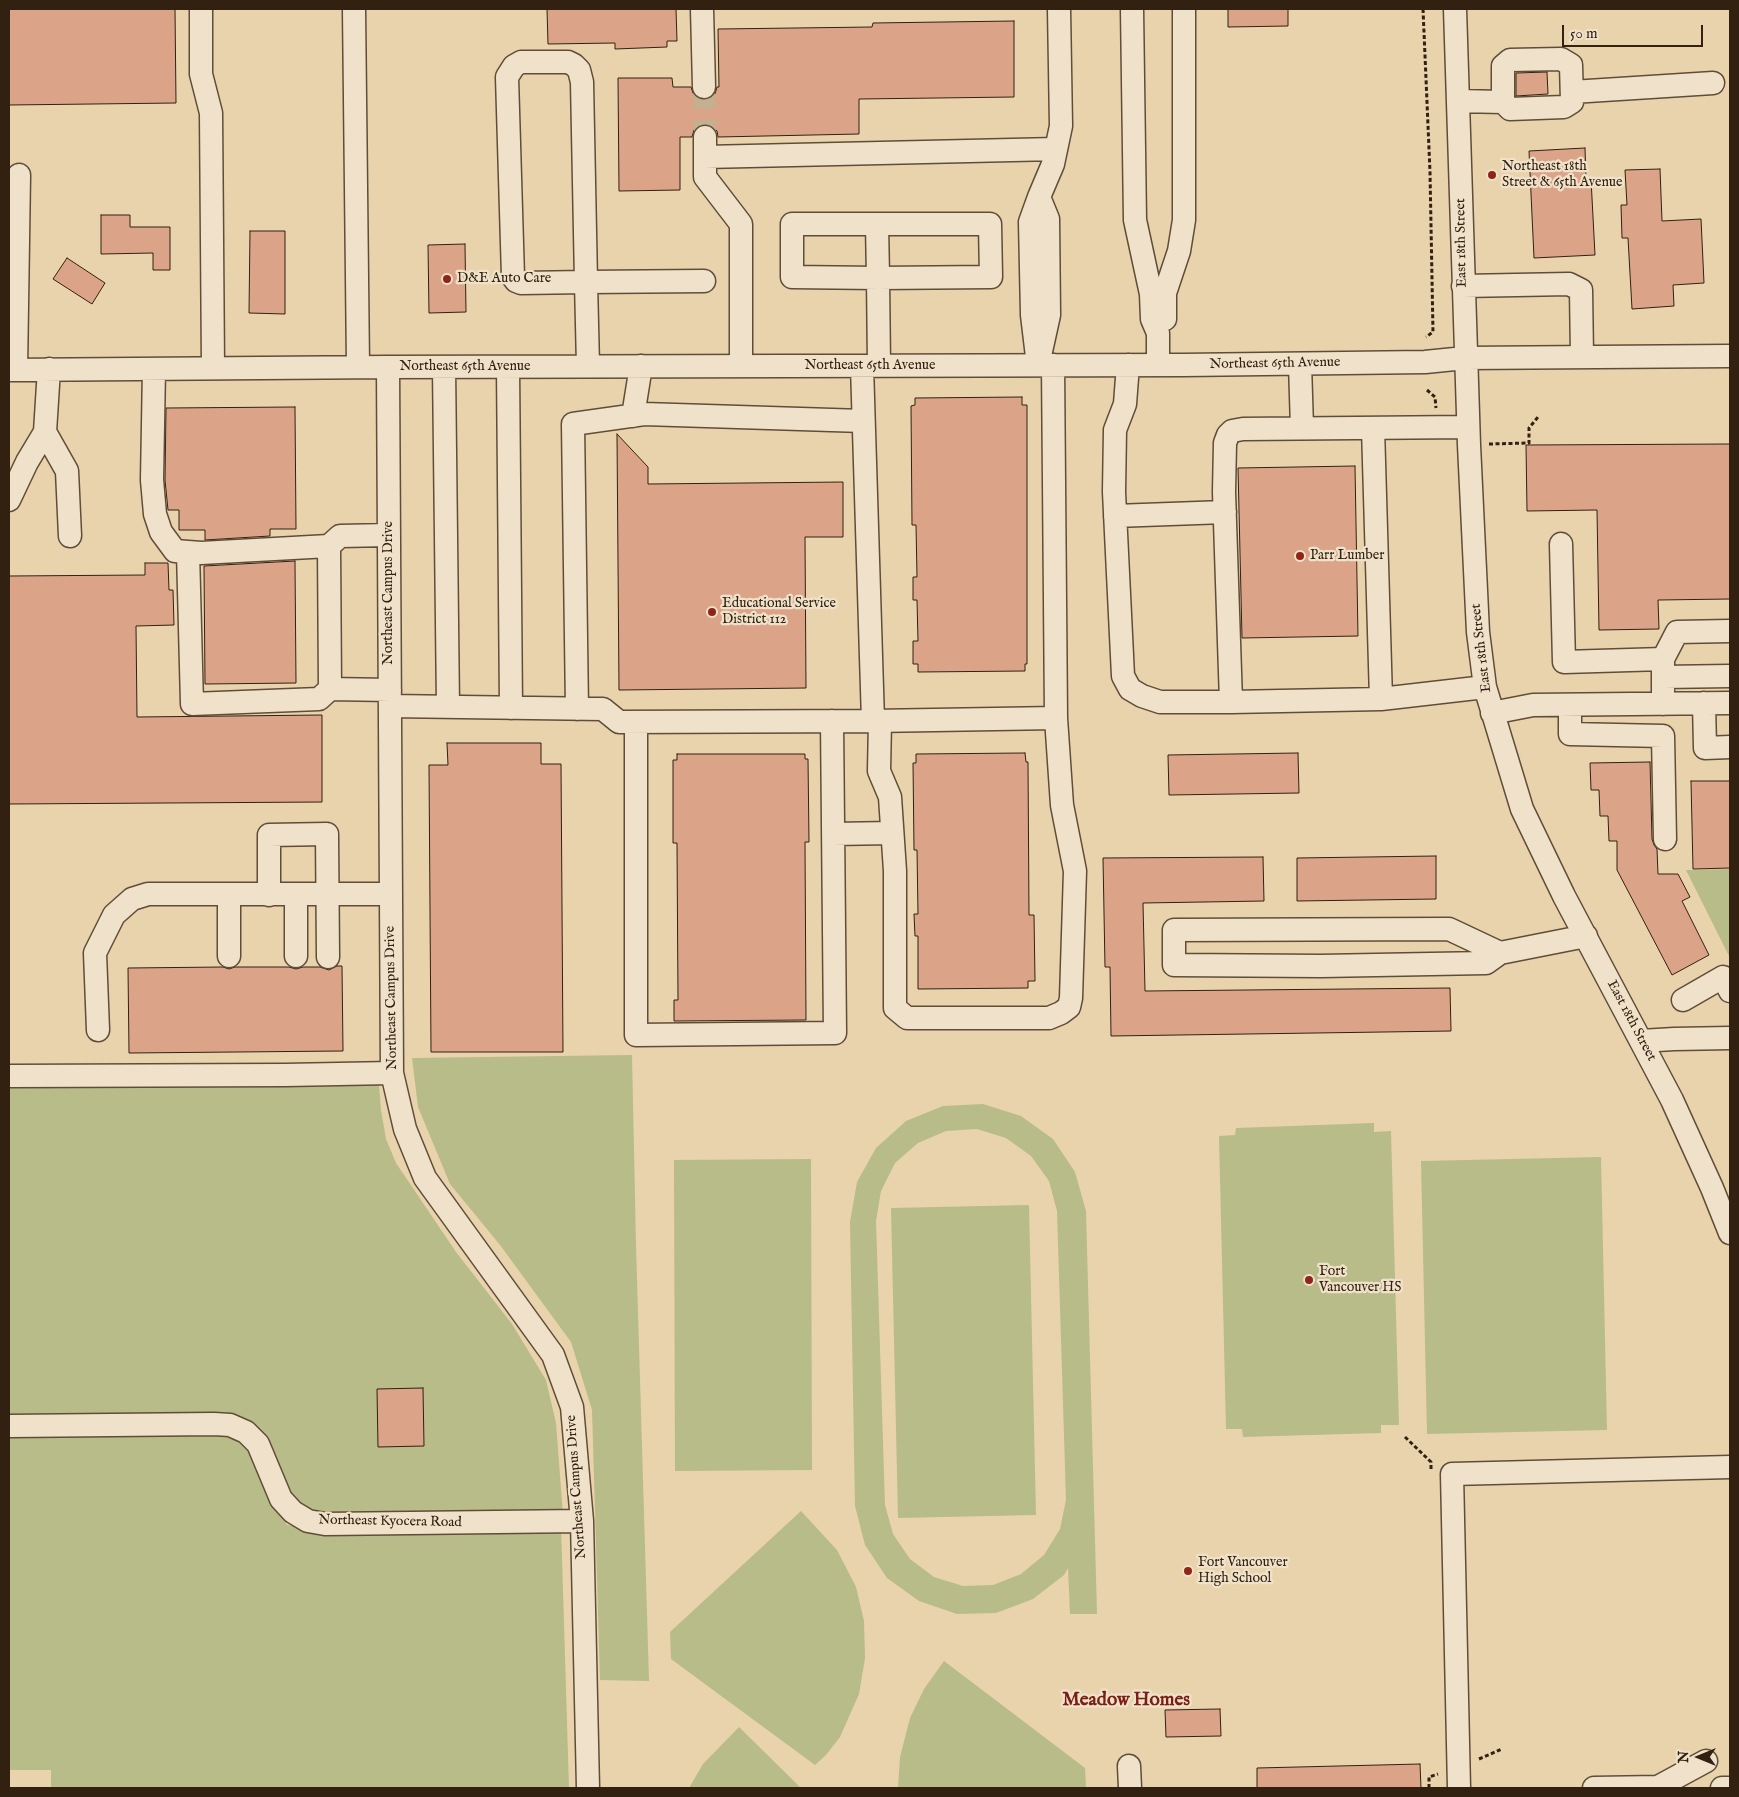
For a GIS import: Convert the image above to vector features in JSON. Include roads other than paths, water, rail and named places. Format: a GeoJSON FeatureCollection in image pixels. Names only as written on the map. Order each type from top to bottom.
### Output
{"type":"FeatureCollection","features":[{"type":"Feature","properties":{"kind":"street"},"geometry":{"type":"LineString","coordinates":[[202,9],[201,74],[211,113],[213,368]]}},
{"type":"Feature","properties":{"kind":"street"},"geometry":{"type":"LineString","coordinates":[[354,9],[358,367]]}},
{"type":"Feature","properties":{"kind":"street"},"geometry":{"type":"LineString","coordinates":[[702,9],[704,87]]}},
{"type":"Feature","properties":{"kind":"street"},"geometry":{"type":"LineString","coordinates":[[877,224],[878,278],[863,421],[879,771],[890,797],[895,871],[895,1008],[908,1018],[1050,1018],[1068,1007],[1071,998],[1075,871],[1062,805],[1056,718],[1046,366],[1049,316],[1048,219],[1038,198],[1053,164],[1061,126],[1059,9]]}},
{"type":"Feature","properties":{"kind":"street"},"geometry":{"type":"LineString","coordinates":[[1132,9],[1135,220],[1151,294],[1152,319],[1158,333],[1158,365]]}},
{"type":"Feature","properties":{"kind":"street"},"geometry":{"type":"LineString","coordinates":[[1158,333],[1165,320],[1166,293],[1179,251],[1184,220],[1184,9]]}},
{"type":"Feature","properties":{"kind":"street","name":"East 18th Street"},"geometry":{"type":"LineString","coordinates":[[1455,9],[1465,358],[1478,632],[1485,687],[1522,809],[1672,1100],[1730,1233]]}},
{"type":"Feature","properties":{"kind":"street"},"geometry":{"type":"LineString","coordinates":[[1458,101],[1503,102],[1510,109],[1564,107],[1572,102],[1571,65],[1561,60],[1510,60],[1503,66],[1503,102]]}},
{"type":"Feature","properties":{"kind":"street"},"geometry":{"type":"LineString","coordinates":[[588,366],[586,282],[582,82],[579,70],[568,62],[521,62],[514,66],[507,78],[512,277],[516,282],[521,283],[586,282],[704,281]]}},
{"type":"Feature","properties":{"kind":"street"},"geometry":{"type":"LineString","coordinates":[[1572,92],[1713,83]]}},
{"type":"Feature","properties":{"kind":"street"},"geometry":{"type":"LineString","coordinates":[[741,366],[741,224],[705,177],[704,147],[1056,149]]}},
{"type":"Feature","properties":{"kind":"street"},"geometry":{"type":"LineString","coordinates":[[12,370],[19,175]]}},
{"type":"Feature","properties":{"kind":"street"},"geometry":{"type":"LineString","coordinates":[[792,224],[990,224],[991,277],[878,278],[792,277],[792,224]]}},
{"type":"Feature","properties":{"kind":"street"},"geometry":{"type":"LineString","coordinates":[[1463,286],[1569,284],[1580,290],[1582,357]]}},
{"type":"Feature","properties":{"kind":"street","name":"Northeast 65th Avenue"},"geometry":{"type":"LineString","coordinates":[[12,370],[1300,364],[1425,362],[1465,358],[1730,356]]}},
{"type":"Feature","properties":{"kind":"street"},"geometry":{"type":"LineString","coordinates":[[1300,364],[1302,428]]}},
{"type":"Feature","properties":{"kind":"street"},"geometry":{"type":"LineString","coordinates":[[1128,365],[1124,404],[1115,430],[1115,516],[1123,676],[1130,689],[1142,696],[1160,702],[1231,702],[1381,699],[1485,687]]}},
{"type":"Feature","properties":{"kind":"street"},"geometry":{"type":"LineString","coordinates":[[633,416],[641,366]]}},
{"type":"Feature","properties":{"kind":"street","name":"Northeast Campus Drive"},"geometry":{"type":"LineString","coordinates":[[388,367],[392,1072],[405,1129],[425,1178],[552,1355],[572,1407],[582,1521],[588,1788]]}},
{"type":"Feature","properties":{"kind":"street"},"geometry":{"type":"LineString","coordinates":[[444,367],[448,707]]}},
{"type":"Feature","properties":{"kind":"street"},"geometry":{"type":"LineString","coordinates":[[508,367],[511,708]]}},
{"type":"Feature","properties":{"kind":"street"},"geometry":{"type":"LineString","coordinates":[[154,368],[152,480],[155,514],[161,532],[175,551],[329,546],[340,536],[389,535]]}},
{"type":"Feature","properties":{"kind":"street"},"geometry":{"type":"LineString","coordinates":[[9,500],[27,462],[45,432],[49,370]]}},
{"type":"Feature","properties":{"kind":"street"},"geometry":{"type":"LineString","coordinates":[[577,709],[572,424],[644,414],[863,421]]}},
{"type":"Feature","properties":{"kind":"street"},"geometry":{"type":"LineString","coordinates":[[1231,702],[1225,512],[1225,443],[1228,435],[1232,431],[1243,429],[1372,428],[1469,436]]}},
{"type":"Feature","properties":{"kind":"street"},"geometry":{"type":"LineString","coordinates":[[1372,428],[1381,699]]}},
{"type":"Feature","properties":{"kind":"street"},"geometry":{"type":"LineString","coordinates":[[45,432],[66,471],[70,536]]}},
{"type":"Feature","properties":{"kind":"street"},"geometry":{"type":"LineString","coordinates":[[1115,516],[1225,512]]}},
{"type":"Feature","properties":{"kind":"street"},"geometry":{"type":"LineString","coordinates":[[1561,544],[1564,662],[1663,668],[1730,676]]}},
{"type":"Feature","properties":{"kind":"street"},"geometry":{"type":"LineString","coordinates":[[188,552],[192,704],[319,699],[330,689],[329,546]]}},
{"type":"Feature","properties":{"kind":"street"},"geometry":{"type":"LineString","coordinates":[[1663,704],[1663,668],[1676,632],[1730,631]]}},
{"type":"Feature","properties":{"kind":"street"},"geometry":{"type":"LineString","coordinates":[[330,689],[448,707],[603,709],[619,722],[1056,718]]}},
{"type":"Feature","properties":{"kind":"street"},"geometry":{"type":"LineString","coordinates":[[1704,703],[1705,748],[1730,747]]}},
{"type":"Feature","properties":{"kind":"street"},"geometry":{"type":"LineString","coordinates":[[1492,712],[1533,705],[1730,703]]}},
{"type":"Feature","properties":{"kind":"street"},"geometry":{"type":"LineString","coordinates":[[1570,705],[1570,734],[1663,736],[1665,839]]}},
{"type":"Feature","properties":{"kind":"street"},"geometry":{"type":"LineString","coordinates":[[636,722],[636,1035],[835,1033],[832,721]]}},
{"type":"Feature","properties":{"kind":"street"},"geometry":{"type":"LineString","coordinates":[[833,834],[892,833]]}},
{"type":"Feature","properties":{"kind":"street"},"geometry":{"type":"LineString","coordinates":[[269,895],[269,835],[327,834],[328,957]]}},
{"type":"Feature","properties":{"kind":"street"},"geometry":{"type":"LineString","coordinates":[[98,1030],[95,953],[114,915],[132,899],[148,894],[391,894]]}},
{"type":"Feature","properties":{"kind":"street"},"geometry":{"type":"LineString","coordinates":[[296,894],[296,956]]}},
{"type":"Feature","properties":{"kind":"street"},"geometry":{"type":"LineString","coordinates":[[228,895],[229,956]]}},
{"type":"Feature","properties":{"kind":"street"},"geometry":{"type":"LineString","coordinates":[[1500,953],[1449,929],[1174,930],[1174,965],[1321,966],[1486,963],[1500,953],[1586,936]]}},
{"type":"Feature","properties":{"kind":"street"},"geometry":{"type":"LineString","coordinates":[[1683,1000],[1723,977],[1730,991]]}},
{"type":"Feature","properties":{"kind":"street"},"geometry":{"type":"LineString","coordinates":[[1642,1041],[1730,1038]]}},
{"type":"Feature","properties":{"kind":"street"},"geometry":{"type":"LineString","coordinates":[[9,1076],[284,1075],[392,1072]]}},
{"type":"Feature","properties":{"kind":"street","name":"Northeast Kyocera Road"},"geometry":{"type":"LineString","coordinates":[[9,1426],[230,1425],[246,1432],[258,1444],[281,1499],[293,1512],[308,1520],[326,1524],[582,1521]]}},
{"type":"Feature","properties":{"kind":"street"},"geometry":{"type":"LineString","coordinates":[[1459,1788],[1452,1474],[1730,1467]]}},
{"type":"Feature","properties":{"kind":"street"},"geometry":{"type":"LineString","coordinates":[[1594,1788],[1658,1787],[1706,1761]]}},
{"type":"Feature","properties":{"kind":"street"},"geometry":{"type":"LineString","coordinates":[[1722,1788],[1730,1788]]}},
{"type":"Feature","properties":{"kind":"tunnel"},"geometry":{"type":"LineString","coordinates":[[704,87],[705,137]]}},
{"type":"Feature","properties":{"kind":"place","name":"Northeast 18th Street & 65th Avenue"},"geometry":{"type":"Point","coordinates":[1492,175]}},
{"type":"Feature","properties":{"kind":"place","name":"D&E Auto Care"},"geometry":{"type":"Point","coordinates":[447,279]}},
{"type":"Feature","properties":{"kind":"place","name":"Parr Lumber"},"geometry":{"type":"Point","coordinates":[1300,556]}},
{"type":"Feature","properties":{"kind":"place","name":"Educational Service District 112"},"geometry":{"type":"Point","coordinates":[712,612]}},
{"type":"Feature","properties":{"kind":"place","name":"Fort Vancouver HS"},"geometry":{"type":"Point","coordinates":[1309,1280]}},
{"type":"Feature","properties":{"kind":"place","name":"Fort Vancouver High School"},"geometry":{"type":"Point","coordinates":[1188,1571]}},
{"type":"Feature","properties":{"kind":"district","name":"Meadow Homes"},"geometry":{"type":"Point","coordinates":[1126,1701]}}]}
